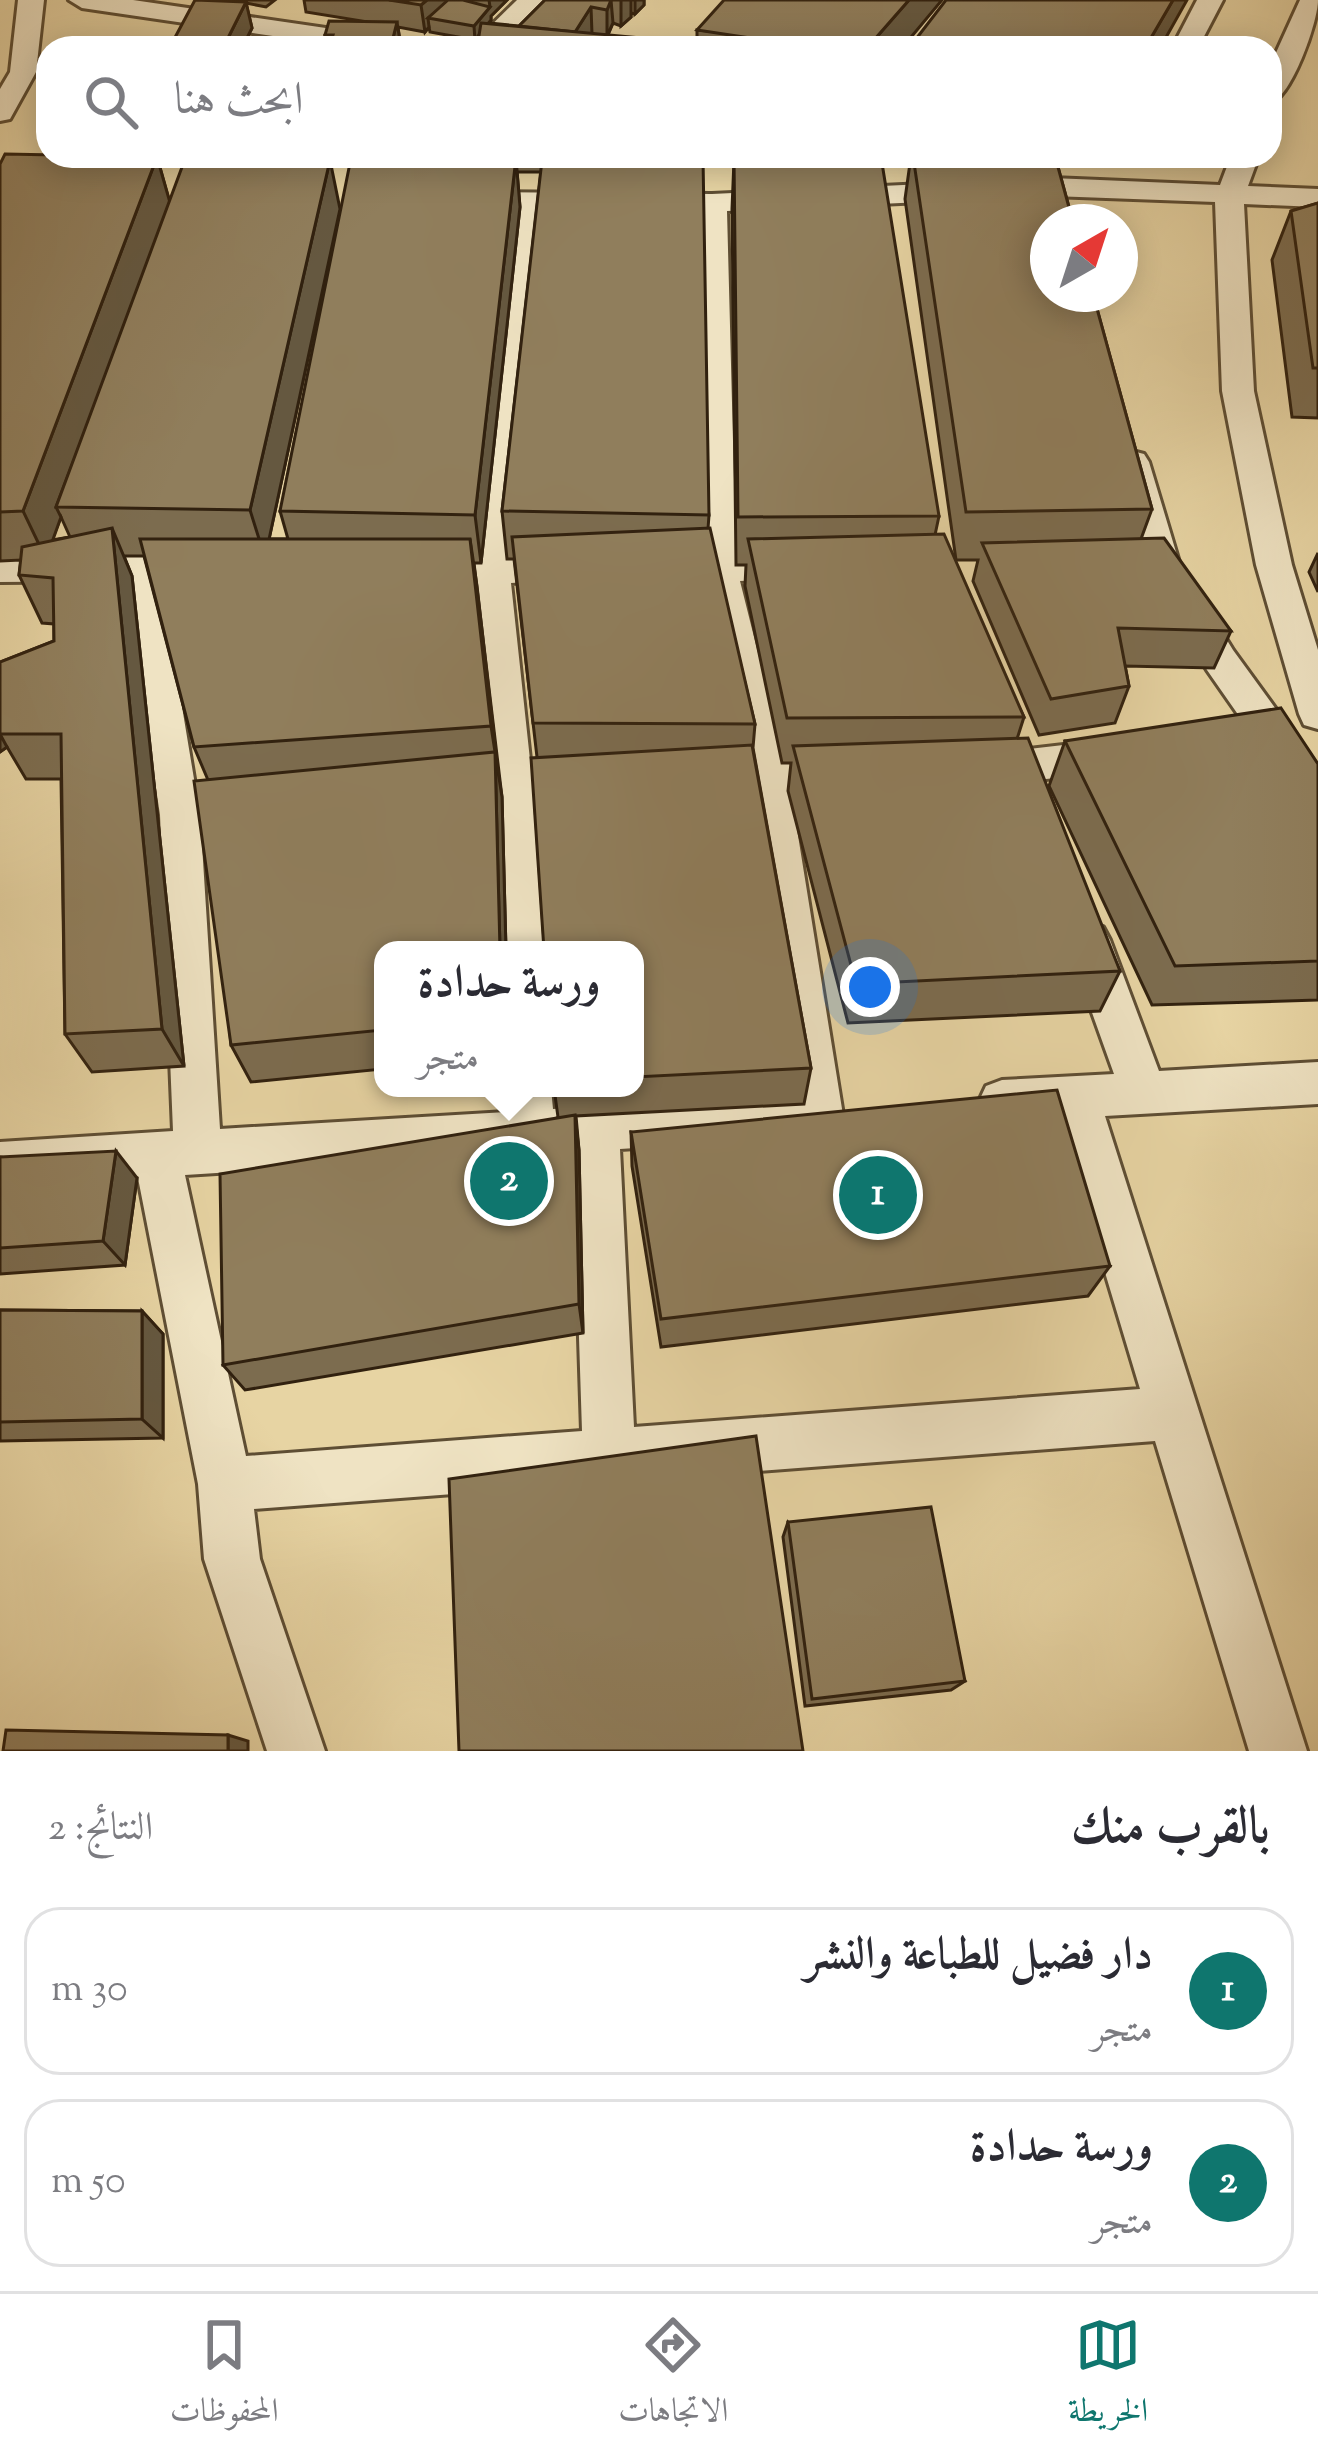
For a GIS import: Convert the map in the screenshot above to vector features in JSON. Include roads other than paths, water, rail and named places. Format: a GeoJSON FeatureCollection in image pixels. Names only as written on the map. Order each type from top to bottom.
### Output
{"type":"FeatureCollection","features":[{"type":"Feature","properties":{"kind":"street"},"geometry":{"type":"LineString","coordinates":[[0,113],[23,72],[32,0]]}},
{"type":"Feature","properties":{"kind":"street"},"geometry":{"type":"LineString","coordinates":[[82,0],[248,36]]}},
{"type":"Feature","properties":{"kind":"street"},"geometry":{"type":"LineString","coordinates":[[254,36],[289,0]]}},
{"type":"Feature","properties":{"kind":"street"},"geometry":{"type":"LineString","coordinates":[[494,36],[532,0]]}},
{"type":"Feature","properties":{"kind":"street"},"geometry":{"type":"LineString","coordinates":[[1191,36],[1210,0]]}},
{"type":"Feature","properties":{"kind":"street"},"geometry":{"type":"LineString","coordinates":[[1282,68],[1313,0]]}},
{"type":"Feature","properties":{"kind":"street"},"geometry":{"type":"LineString","coordinates":[[1240,168],[1229,198],[1238,391],[1274,566],[1318,714]]}},
{"type":"Feature","properties":{"kind":"street"},"geometry":{"type":"LineString","coordinates":[[1052,188],[1057,204]]}},
{"type":"Feature","properties":{"kind":"street"},"geometry":{"type":"LineString","coordinates":[[441,194],[531,201],[662,190],[712,202],[1052,188],[1318,198]]}},
{"type":"Feature","properties":{"kind":"street"},"geometry":{"type":"LineString","coordinates":[[885,192],[892,238]]}},
{"type":"Feature","properties":{"kind":"street"},"geometry":{"type":"LineString","coordinates":[[521,941],[512,783],[492,572],[531,201]]}},
{"type":"Feature","properties":{"kind":"street"},"geometry":{"type":"LineString","coordinates":[[0,1164],[178,1156],[530,1111],[596,1130],[844,1113],[718,566],[712,202]]}},
{"type":"Feature","properties":{"kind":"street"},"geometry":{"type":"LineString","coordinates":[[1122,428],[1161,562],[1318,798]]}},
{"type":"Feature","properties":{"kind":"street"},"geometry":{"type":"LineString","coordinates":[[0,569],[59,555],[141,567],[233,567]]}},
{"type":"Feature","properties":{"kind":"street"},"geometry":{"type":"LineString","coordinates":[[1117,565],[1161,562]]}},
{"type":"Feature","properties":{"kind":"street"},"geometry":{"type":"LineString","coordinates":[[374,569],[492,572],[718,566],[830,570]]}},
{"type":"Feature","properties":{"kind":"street"},"geometry":{"type":"LineString","coordinates":[[141,567],[180,814],[178,1156],[232,1559],[296,1751]]}},
{"type":"Feature","properties":{"kind":"street"},"geometry":{"type":"LineString","coordinates":[[1007,725],[1041,811]]}},
{"type":"Feature","properties":{"kind":"street"},"geometry":{"type":"LineString","coordinates":[[1226,738],[1270,731]]}},
{"type":"Feature","properties":{"kind":"street"},"geometry":{"type":"LineString","coordinates":[[956,771],[1026,768],[1159,748]]}},
{"type":"Feature","properties":{"kind":"street"},"geometry":{"type":"LineString","coordinates":[[675,780],[886,773]]}},
{"type":"Feature","properties":{"kind":"street"},"geometry":{"type":"LineString","coordinates":[[417,792],[512,783],[629,781]]}},
{"type":"Feature","properties":{"kind":"street"},"geometry":{"type":"LineString","coordinates":[[180,814],[299,803]]}},
{"type":"Feature","properties":{"kind":"street"},"geometry":{"type":"LineString","coordinates":[[1072,898],[1142,1091]]}},
{"type":"Feature","properties":{"kind":"street"},"geometry":{"type":"LineString","coordinates":[[959,1104],[1318,1082]]}},
{"type":"Feature","properties":{"kind":"street"},"geometry":{"type":"LineString","coordinates":[[1075,1095],[1278,1751]]}},
{"type":"Feature","properties":{"kind":"street"},"geometry":{"type":"LineString","coordinates":[[596,1130],[609,1453]]}},
{"type":"Feature","properties":{"kind":"street"},"geometry":{"type":"LineString","coordinates":[[225,1484],[1173,1413]]}},
{"type":"Feature","properties":{"kind":"place","name":"ورسة حدادة"},"geometry":{"type":"Point","coordinates":[509,1181]}},
{"type":"Feature","properties":{"kind":"place","name":"دار فضيل للطباعة والنشر"},"geometry":{"type":"Point","coordinates":[878,1195]}}]}
